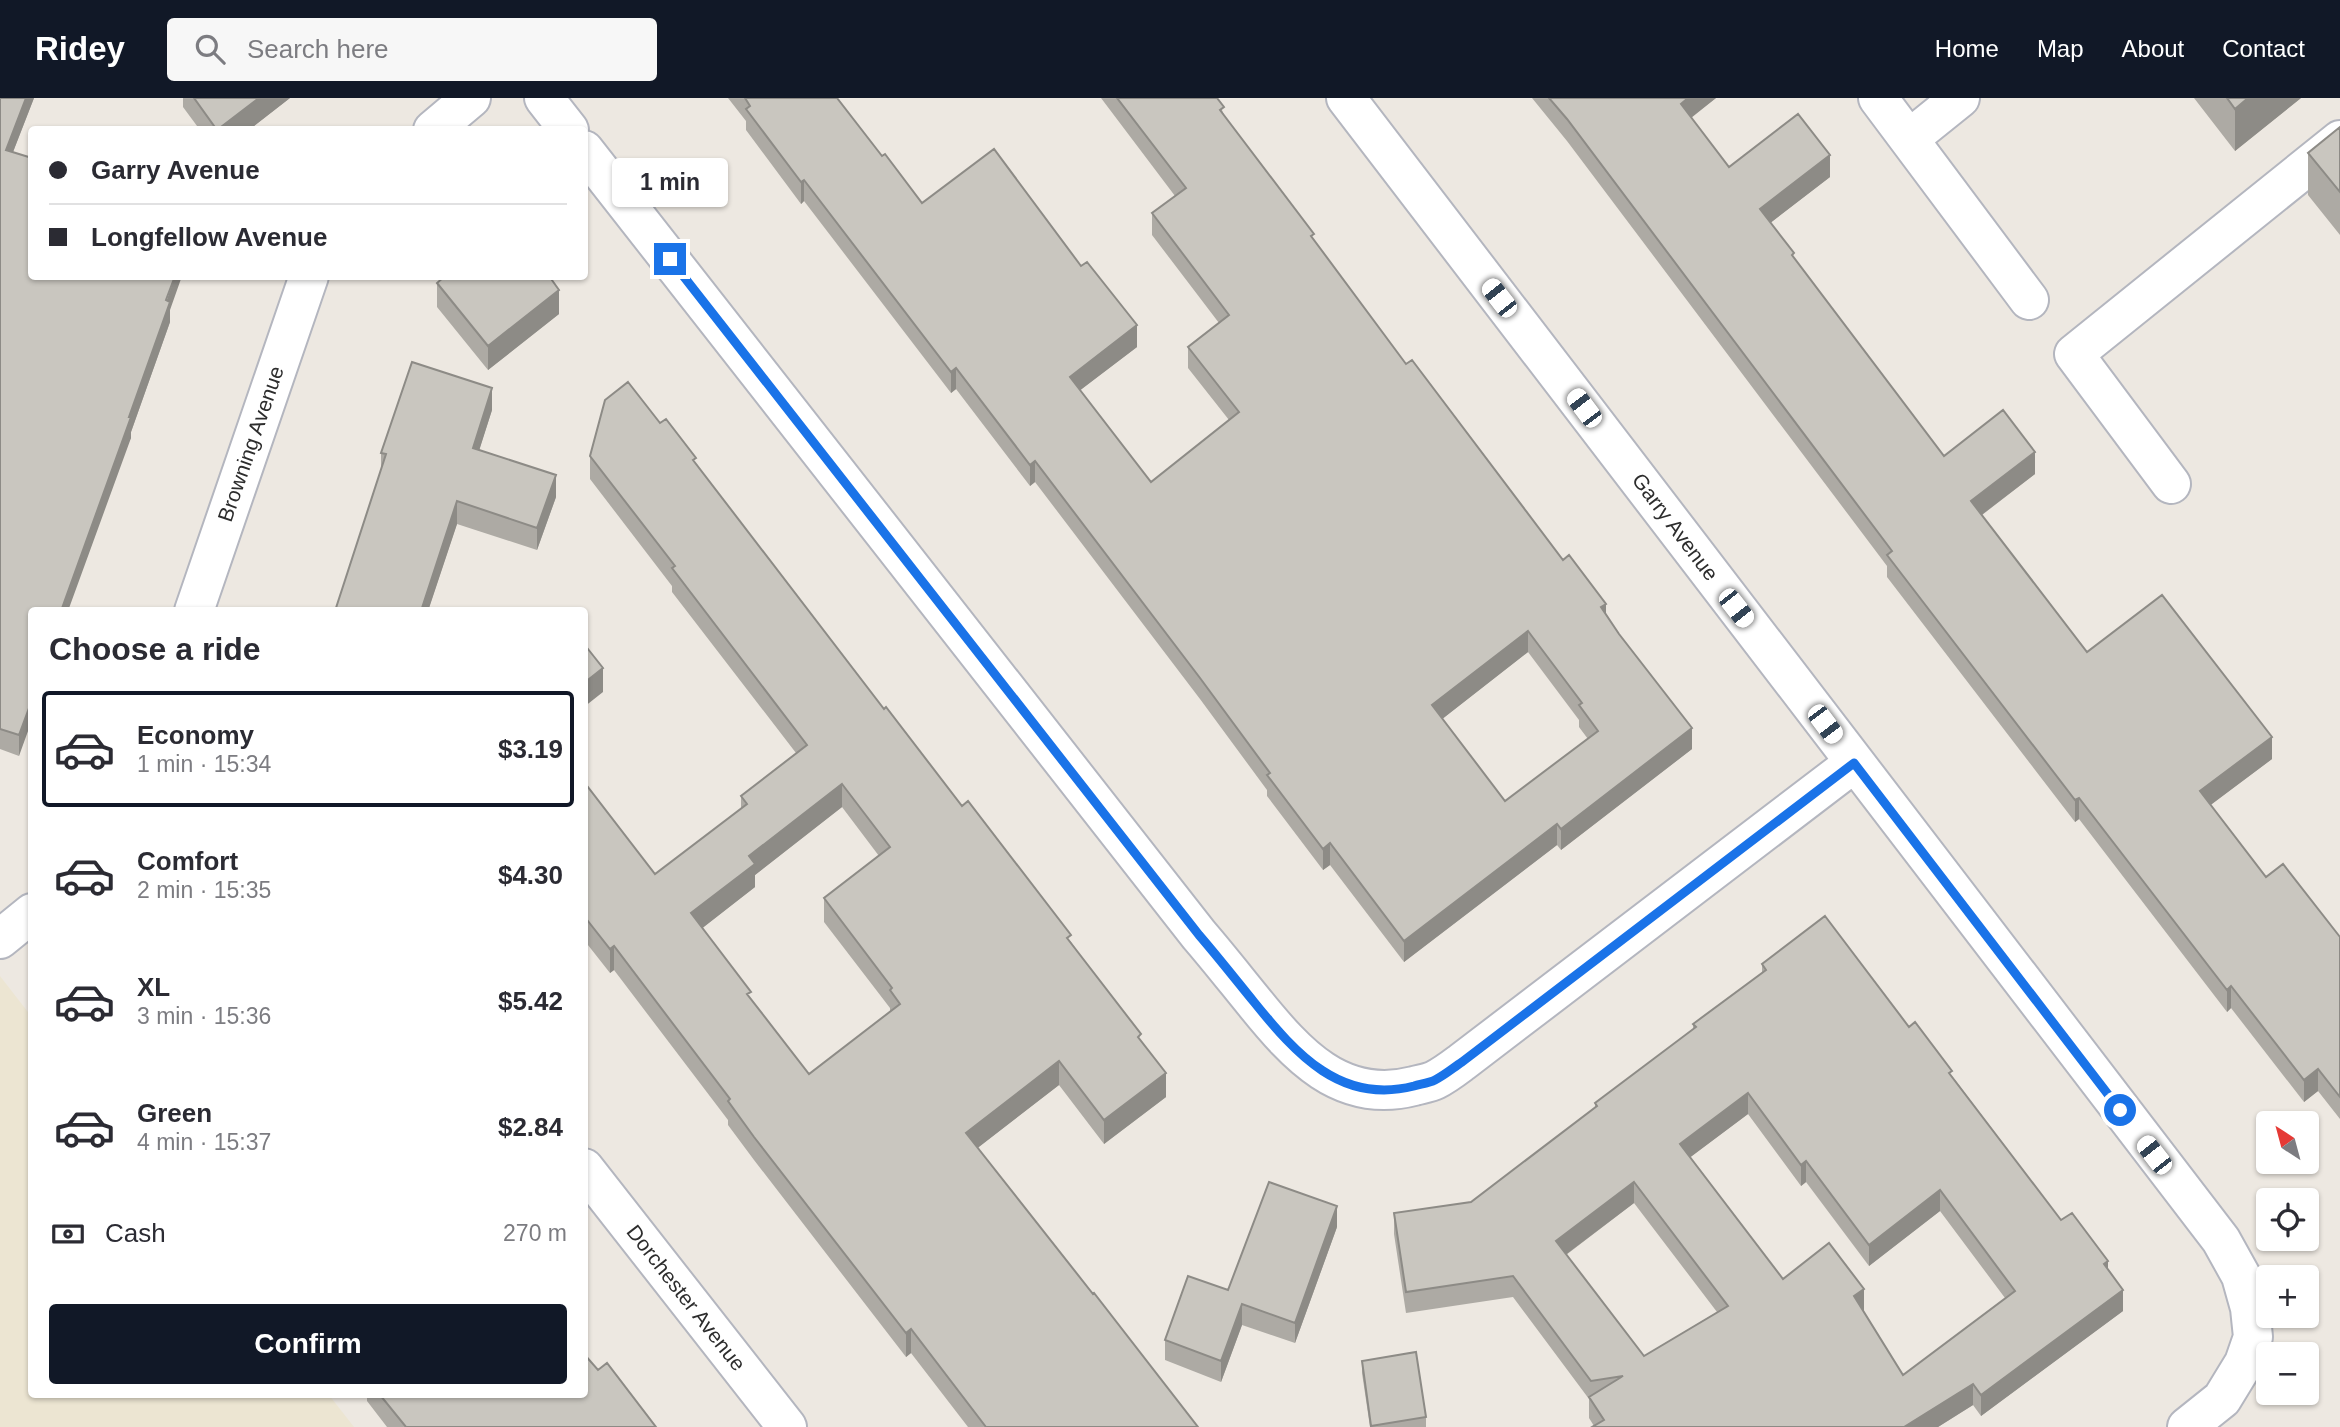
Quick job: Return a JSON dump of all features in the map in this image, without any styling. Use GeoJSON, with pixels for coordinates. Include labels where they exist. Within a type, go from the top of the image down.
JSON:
{"type":"FeatureCollection","features":[{"type":"Feature","properties":{"kind":"street"},"geometry":{"type":"LineString","coordinates":[[438,126],[471,98]]}},
{"type":"Feature","properties":{"kind":"street"},"geometry":{"type":"LineString","coordinates":[[544,98],[566,126]]}},
{"type":"Feature","properties":{"kind":"street","name":"Garry Avenue"},"geometry":{"type":"LineString","coordinates":[[1346,98],[2221,1240],[2241,1276],[2250,1308],[2253,1337],[2244,1363],[2222,1399],[2187,1427]]}},
{"type":"Feature","properties":{"kind":"street"},"geometry":{"type":"LineString","coordinates":[[1878,98],[2029,300]]}},
{"type":"Feature","properties":{"kind":"street"},"geometry":{"type":"LineString","coordinates":[[1909,139],[1960,98]]}},
{"type":"Feature","properties":{"kind":"street"},"geometry":{"type":"LineString","coordinates":[[2171,484],[2074,354],[2340,140]]}},
{"type":"Feature","properties":{"kind":"street"},"geometry":{"type":"LineString","coordinates":[[588,155],[1277,1031],[1302,1056],[1328,1074],[1354,1087],[1380,1091],[1402,1089],[1434,1080],[1462,1062],[1854,763]]}},
{"type":"Feature","properties":{"kind":"street","name":"Browning Avenue"},"geometry":{"type":"LineString","coordinates":[[195,607],[308,280]]}},
{"type":"Feature","properties":{"kind":"street"},"geometry":{"type":"LineString","coordinates":[[0,939],[28,916]]}},
{"type":"Feature","properties":{"kind":"street","name":"Dorchester Avenue"},"geometry":{"type":"LineString","coordinates":[[588,1173],[787,1427]]}},
{"type":"Feature","properties":{"kind":"shaded area"},"geometry":{"type":"Polygon","coordinates":[[[0,976],[28,1012],[28,1398],[331,1398],[354,1427],[0,1427],[0,976]]]}},
{"type":"Feature","properties":{"kind":"building"},"geometry":{"type":"Polygon","coordinates":[[[0,98],[26,98],[6,150],[28,157],[28,280],[174,280],[166,300],[170,302],[131,417],[62,607],[28,607],[28,711],[19,735],[0,729],[0,98]]]}},
{"type":"Feature","properties":{"kind":"building"},"geometry":{"type":"Polygon","coordinates":[[[194,98],[259,98],[222,126],[214,126],[194,98]]]}},
{"type":"Feature","properties":{"kind":"building"},"geometry":{"type":"Polygon","coordinates":[[[745,98],[837,98],[922,203],[994,149],[1081,266],[1087,262],[1137,325],[1070,377],[1151,482],[1239,412],[1188,347],[1229,315],[1152,213],[1186,188],[1117,98],[1217,98],[1224,107],[1220,110],[1314,234],[1311,236],[1406,364],[1412,360],[1563,560],[1569,555],[1606,604],[1601,607],[1619,634],[1692,728],[1561,829],[1557,824],[1404,941],[1330,843],[1323,849],[1267,775],[1270,773],[1200,678],[1035,461],[1030,465],[956,368],[951,372],[804,180],[801,182],[746,109],[750,106],[745,98]],[[1528,631],[1432,705],[1505,801],[1598,731],[1579,705],[1582,703],[1528,631]]]}},
{"type":"Feature","properties":{"kind":"building"},"geometry":{"type":"Polygon","coordinates":[[[1549,98],[1688,98],[1681,104],[1729,167],[1798,114],[1830,155],[1760,209],[1794,253],[1792,255],[1944,456],[2003,410],[2035,452],[1971,501],[2087,652],[2162,595],[2272,737],[2200,791],[2266,877],[2283,864],[2340,937],[2340,1097],[2318,1069],[2304,1080],[2231,986],[2227,990],[2079,798],[2075,800],[1887,555],[1892,551],[1549,98]]]}},
{"type":"Feature","properties":{"kind":"building"},"geometry":{"type":"Polygon","coordinates":[[[2227,98],[2248,98],[2235,109],[2227,98]]]}},
{"type":"Feature","properties":{"kind":"building"},"geometry":{"type":"Polygon","coordinates":[[[2340,127],[2340,192],[2308,153],[2340,127]]]}},
{"type":"Feature","properties":{"kind":"building"},"geometry":{"type":"Polygon","coordinates":[[[440,280],[552,280],[559,290],[488,346],[437,283],[440,280]]]}},
{"type":"Feature","properties":{"kind":"building"},"geometry":{"type":"Polygon","coordinates":[[[412,362],[492,388],[473,448],[556,475],[537,528],[457,501],[422,607],[336,607],[386,454],[381,453],[412,362]]]}},
{"type":"Feature","properties":{"kind":"building"},"geometry":{"type":"Polygon","coordinates":[[[628,382],[660,423],[666,419],[696,458],[693,460],[962,806],[968,801],[1071,935],[1067,938],[1141,1034],[1138,1037],[1166,1073],[1104,1120],[1059,1061],[966,1133],[1198,1427],[986,1427],[911,1329],[906,1333],[754,1137],[728,1101],[730,1099],[614,946],[610,949],[588,921],[588,787],[655,874],[747,804],[741,796],[807,745],[590,456],[605,400],[628,382]],[[842,784],[749,856],[755,864],[691,913],[751,992],[747,994],[809,1074],[900,1004],[890,990],[892,988],[824,898],[890,847],[842,784]]]}},
{"type":"Feature","properties":{"kind":"building"},"geometry":{"type":"Polygon","coordinates":[[[588,649],[603,668],[588,680],[588,649]]]}},
{"type":"Feature","properties":{"kind":"building"},"geometry":{"type":"Polygon","coordinates":[[[1825,916],[1909,1027],[1915,1022],[1952,1071],[1949,1073],[2061,1220],[2072,1213],[2108,1261],[2104,1264],[2123,1290],[1981,1395],[1973,1384],[1904,1427],[1592,1427],[1604,1420],[1589,1397],[1623,1376],[1591,1381],[1513,1276],[1406,1292],[1394,1213],[1471,1202],[1696,1027],[1693,1024],[1766,970],[1762,964],[1825,916]],[[1748,1093],[1680,1144],[1783,1279],[1829,1243],[1864,1289],[1854,1296],[1903,1375],[2015,1291],[1940,1190],[1869,1245],[1806,1161],[1801,1165],[1748,1093]],[[1634,1182],[1556,1241],[1644,1356],[1728,1306],[1634,1182]]]}},
{"type":"Feature","properties":{"kind":"building"},"geometry":{"type":"Polygon","coordinates":[[[1269,1182],[1337,1206],[1295,1323],[1242,1304],[1221,1361],[1165,1340],[1188,1276],[1228,1290],[1269,1182]]]}},
{"type":"Feature","properties":{"kind":"building"},"geometry":{"type":"Polygon","coordinates":[[[1416,1352],[1426,1417],[1371,1426],[1362,1361],[1416,1352]]]}},
{"type":"Feature","properties":{"kind":"building"},"geometry":{"type":"Polygon","coordinates":[[[588,1359],[598,1370],[607,1363],[656,1427],[406,1427],[382,1398],[588,1398],[588,1359]]]}},
{"type":"Feature","properties":{"kind":"route"},"geometry":{"type":"LineString","coordinates":[[670,259],[1199,935],[1277,1031],[1302,1056],[1328,1074],[1354,1087],[1380,1091],[1402,1089],[1434,1080],[1462,1062],[1854,763],[2120,1110]]}}]}
